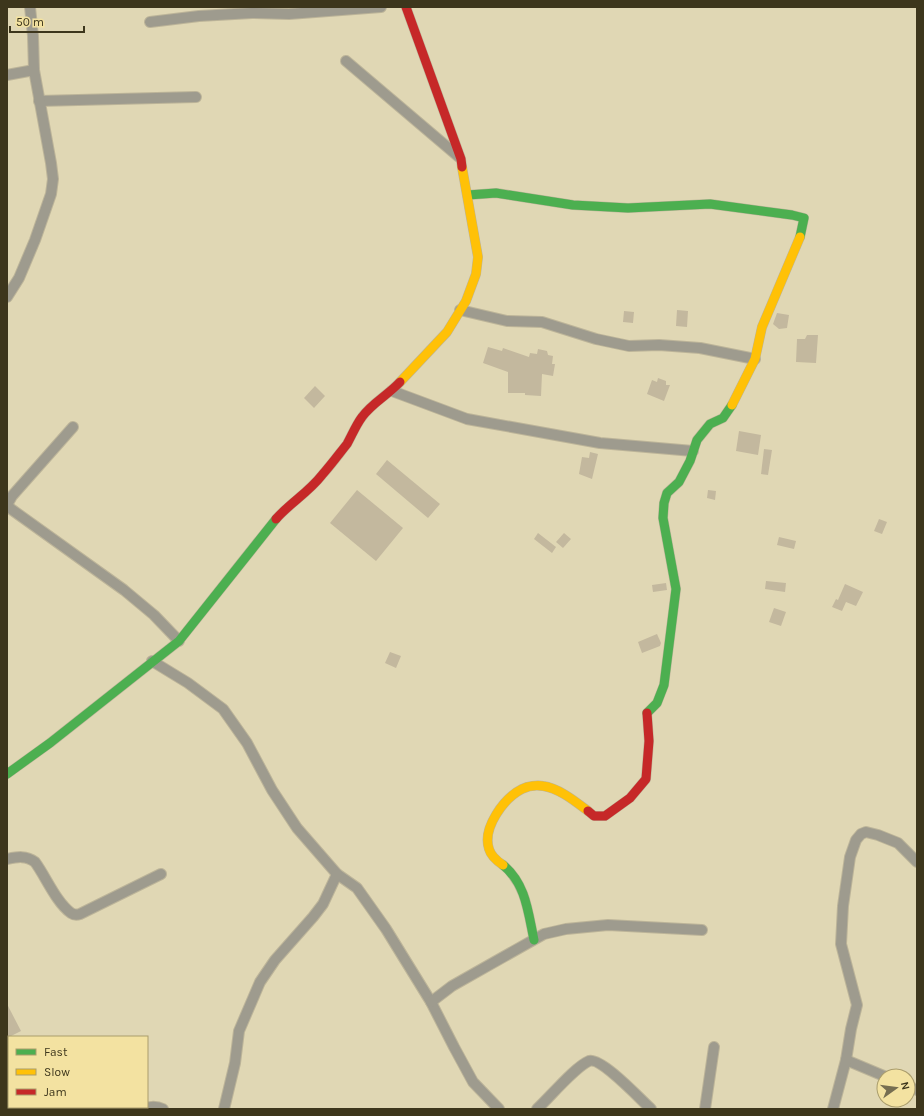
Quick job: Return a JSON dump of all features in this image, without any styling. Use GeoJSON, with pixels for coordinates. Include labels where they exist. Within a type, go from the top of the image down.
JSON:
{"type":"FeatureCollection","features":[{"type":"Feature","properties":{"kind":"street"},"geometry":{"type":"LineString","coordinates":[[7,297],[19,278],[52,194],[53,179],[34,70],[30,7]]}},
{"type":"Feature","properties":{"kind":"street"},"geometry":{"type":"LineString","coordinates":[[150,22],[199,16],[252,13],[289,14],[381,7]]}},
{"type":"Feature","properties":{"kind":"street"},"geometry":{"type":"LineString","coordinates":[[7,774],[50,743],[178,641],[281,513],[305,493],[322,476],[347,443],[362,417],[376,402],[392,391],[447,332],[466,301],[476,274],[478,257],[461,158],[406,7]]}},
{"type":"Feature","properties":{"kind":"street"},"geometry":{"type":"LineString","coordinates":[[346,61],[461,158]]}},
{"type":"Feature","properties":{"kind":"street"},"geometry":{"type":"LineString","coordinates":[[7,75],[34,70]]}},
{"type":"Feature","properties":{"kind":"street"},"geometry":{"type":"LineString","coordinates":[[40,101],[196,97]]}},
{"type":"Feature","properties":{"kind":"street"},"geometry":{"type":"LineString","coordinates":[[468,195],[496,193],[573,205],[628,208],[710,204],[804,218],[800,237],[762,327],[755,359],[736,400],[726,415],[706,428],[697,440],[690,462],[679,482],[667,493],[664,503],[663,518],[676,589],[668,642],[664,685],[657,703],[646,714],[649,741],[646,779],[630,798],[605,816],[598,817],[594,816],[573,800],[548,786],[535,785],[524,788],[514,793],[502,807],[490,826],[488,840],[489,850],[495,858],[514,876],[521,889],[534,940]]}},
{"type":"Feature","properties":{"kind":"street"},"geometry":{"type":"LineString","coordinates":[[460,310],[507,321],[542,322],[602,340],[629,346],[659,345],[700,348],[755,359]]}},
{"type":"Feature","properties":{"kind":"street"},"geometry":{"type":"LineString","coordinates":[[392,391],[467,419],[600,443],[693,451]]}},
{"type":"Feature","properties":{"kind":"street"},"geometry":{"type":"LineString","coordinates":[[73,427],[12,496],[8,506],[10,509],[124,590],[154,615],[178,641]]}},
{"type":"Feature","properties":{"kind":"street"},"geometry":{"type":"LineString","coordinates":[[152,661],[188,683],[223,709],[247,743],[272,790],[297,828],[337,874],[357,888],[386,929],[430,1002],[473,1082],[499,1109]]}},
{"type":"Feature","properties":{"kind":"street"},"geometry":{"type":"LineString","coordinates":[[833,1109],[846,1060],[856,1005],[841,944],[845,892],[850,857],[856,840],[861,834],[866,832],[898,843],[917,862]]}},
{"type":"Feature","properties":{"kind":"street"},"geometry":{"type":"LineString","coordinates":[[7,859],[22,857],[30,858],[35,862],[57,898],[71,914],[75,915],[80,914],[161,874]]}},
{"type":"Feature","properties":{"kind":"street"},"geometry":{"type":"LineString","coordinates":[[224,1109],[235,1063],[239,1031],[255,993],[275,960],[323,904],[337,874]]}},
{"type":"Feature","properties":{"kind":"street"},"geometry":{"type":"LineString","coordinates":[[430,1002],[452,986],[544,934],[584,926],[608,925],[702,930]]}},
{"type":"Feature","properties":{"kind":"street"},"geometry":{"type":"LineString","coordinates":[[705,1109],[714,1047]]}},
{"type":"Feature","properties":{"kind":"street"},"geometry":{"type":"LineString","coordinates":[[846,1060],[876,1073]]}},
{"type":"Feature","properties":{"kind":"street"},"geometry":{"type":"LineString","coordinates":[[537,1109],[575,1072],[589,1061],[594,1061],[607,1068],[651,1109]]}},
{"type":"Feature","properties":{"kind":"street"},"geometry":{"type":"LineString","coordinates":[[148,1107],[159,1107],[163,1109]]}},
{"type":"Feature","properties":{"kind":"building"},"geometry":{"type":"Polygon","coordinates":[[[677,310],[688,311],[687,327],[676,326],[677,310]]]}},
{"type":"Feature","properties":{"kind":"building"},"geometry":{"type":"Polygon","coordinates":[[[624,311],[634,312],[633,323],[623,322],[624,311]]]}},
{"type":"Feature","properties":{"kind":"building"},"geometry":{"type":"Polygon","coordinates":[[[777,313],[789,315],[787,328],[779,329],[773,324],[777,313]]]}},
{"type":"Feature","properties":{"kind":"building"},"geometry":{"type":"Polygon","coordinates":[[[807,335],[818,335],[816,363],[796,362],[797,339],[805,339],[807,335]]]}},
{"type":"Feature","properties":{"kind":"building"},"geometry":{"type":"Polygon","coordinates":[[[488,347],[502,351],[503,348],[529,357],[530,353],[537,354],[538,349],[547,351],[548,355],[553,356],[552,364],[555,364],[553,376],[542,374],[541,396],[525,395],[525,393],[508,393],[508,372],[483,363],[488,347]]]}},
{"type":"Feature","properties":{"kind":"building"},"geometry":{"type":"Polygon","coordinates":[[[658,378],[666,381],[666,385],[670,385],[664,401],[647,394],[652,380],[657,382],[658,378]]]}},
{"type":"Feature","properties":{"kind":"building"},"geometry":{"type":"Polygon","coordinates":[[[315,386],[325,396],[314,408],[304,398],[315,386]]]}},
{"type":"Feature","properties":{"kind":"building"},"geometry":{"type":"Polygon","coordinates":[[[739,431],[761,435],[758,455],[736,451],[739,431]]]}},
{"type":"Feature","properties":{"kind":"building"},"geometry":{"type":"Polygon","coordinates":[[[764,449],[772,450],[768,475],[761,474],[764,449]]]}},
{"type":"Feature","properties":{"kind":"building"},"geometry":{"type":"Polygon","coordinates":[[[590,452],[598,454],[592,479],[579,474],[582,457],[589,458],[590,452]]]}},
{"type":"Feature","properties":{"kind":"building"},"geometry":{"type":"Polygon","coordinates":[[[387,460],[440,504],[428,518],[376,474],[387,460]]]}},
{"type":"Feature","properties":{"kind":"building"},"geometry":{"type":"Polygon","coordinates":[[[357,490],[403,528],[376,561],[330,523],[357,490]]]}},
{"type":"Feature","properties":{"kind":"building"},"geometry":{"type":"Polygon","coordinates":[[[708,490],[716,491],[715,500],[707,498],[708,490]]]}},
{"type":"Feature","properties":{"kind":"building"},"geometry":{"type":"Polygon","coordinates":[[[879,519],[887,522],[882,534],[874,531],[879,519]]]}},
{"type":"Feature","properties":{"kind":"building"},"geometry":{"type":"Polygon","coordinates":[[[538,533],[556,547],[552,553],[534,539],[538,533]]]}},
{"type":"Feature","properties":{"kind":"building"},"geometry":{"type":"Polygon","coordinates":[[[564,533],[571,539],[563,548],[556,542],[564,533]]]}},
{"type":"Feature","properties":{"kind":"building"},"geometry":{"type":"Polygon","coordinates":[[[779,537],[796,541],[794,549],[777,545],[779,537]]]}},
{"type":"Feature","properties":{"kind":"building"},"geometry":{"type":"Polygon","coordinates":[[[766,581],[786,583],[785,592],[765,589],[766,581]]]}},
{"type":"Feature","properties":{"kind":"building"},"geometry":{"type":"Polygon","coordinates":[[[666,583],[667,590],[653,592],[652,585],[666,583]]]}},
{"type":"Feature","properties":{"kind":"building"},"geometry":{"type":"Polygon","coordinates":[[[845,584],[863,592],[856,606],[846,602],[842,611],[832,607],[836,599],[838,600],[845,584]]]}},
{"type":"Feature","properties":{"kind":"building"},"geometry":{"type":"Polygon","coordinates":[[[774,608],[786,612],[781,626],[769,622],[774,608]]]}},
{"type":"Feature","properties":{"kind":"building"},"geometry":{"type":"Polygon","coordinates":[[[657,634],[661,643],[660,646],[642,653],[638,642],[657,634]]]}},
{"type":"Feature","properties":{"kind":"building"},"geometry":{"type":"Polygon","coordinates":[[[390,652],[401,656],[396,668],[385,663],[390,652]]]}},
{"type":"Feature","properties":{"kind":"building"},"geometry":{"type":"Polygon","coordinates":[[[7,1004],[21,1031],[8,1036],[7,1038],[7,1004]]]}},
{"type":"Feature","properties":{"kind":"traffic: fast"},"geometry":{"type":"LineString","coordinates":[[468,195],[496,193],[573,205],[628,208],[710,204],[804,218],[800,237]]}},
{"type":"Feature","properties":{"kind":"traffic: fast"},"geometry":{"type":"LineString","coordinates":[[647,713],[657,703],[664,685],[676,589],[663,518],[664,503],[667,493],[679,482],[690,461],[697,440],[710,424],[723,418],[732,405]]}},
{"type":"Feature","properties":{"kind":"traffic: fast"},"geometry":{"type":"LineString","coordinates":[[7,774],[50,743],[179,641],[276,519]]}},
{"type":"Feature","properties":{"kind":"traffic: fast"},"geometry":{"type":"LineString","coordinates":[[503,865],[517,881],[525,899],[534,940]]}},
{"type":"Feature","properties":{"kind":"traffic: slow"},"geometry":{"type":"LineString","coordinates":[[400,382],[447,332],[466,301],[476,274],[478,257],[462,167]]}},
{"type":"Feature","properties":{"kind":"traffic: slow"},"geometry":{"type":"LineString","coordinates":[[732,405],[755,359],[762,327],[800,237]]}},
{"type":"Feature","properties":{"kind":"traffic: slow"},"geometry":{"type":"LineString","coordinates":[[503,865],[494,858],[490,852],[488,841],[489,832],[496,814],[515,793],[530,786],[549,787],[567,796],[588,811]]}},
{"type":"Feature","properties":{"kind":"traffic: jam"},"geometry":{"type":"LineString","coordinates":[[406,7],[461,159],[462,167]]}},
{"type":"Feature","properties":{"kind":"traffic: jam"},"geometry":{"type":"LineString","coordinates":[[276,519],[317,481],[347,444],[358,423],[366,412],[400,382]]}},
{"type":"Feature","properties":{"kind":"traffic: jam"},"geometry":{"type":"LineString","coordinates":[[588,811],[594,816],[605,816],[630,798],[646,779],[649,741],[647,713]]}}]}
